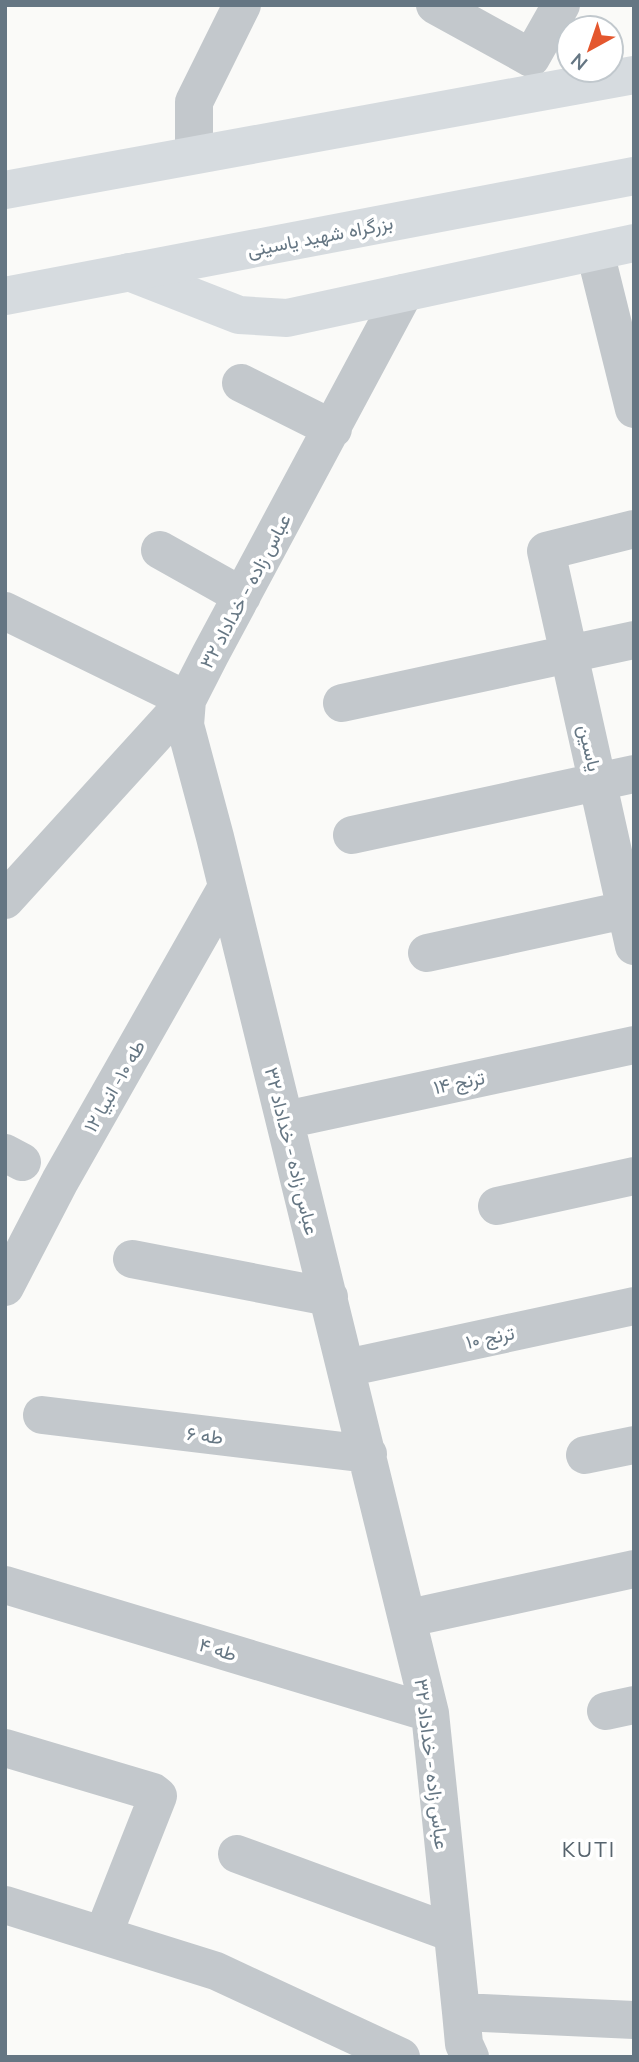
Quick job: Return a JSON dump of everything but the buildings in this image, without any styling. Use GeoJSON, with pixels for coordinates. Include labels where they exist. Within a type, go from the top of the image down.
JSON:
{"type":"FeatureCollection","features":[{"type":"Feature","properties":{"kind":"main road"},"geometry":{"type":"LineString","coordinates":[[5,190],[634,75]]}},
{"type":"Feature","properties":{"kind":"main road","name":"بزرگراه شهید یاسینی"},"geometry":{"type":"LineString","coordinates":[[5,296],[634,176]]}},
{"type":"Feature","properties":{"kind":"main road"},"geometry":{"type":"LineString","coordinates":[[129,272],[239,315],[265,319],[287,318],[634,243]]}},
{"type":"Feature","properties":{"kind":"street"},"geometry":{"type":"LineString","coordinates":[[194,156],[194,103],[242,5]]}},
{"type":"Feature","properties":{"kind":"street"},"geometry":{"type":"LineString","coordinates":[[444,7],[531,58],[561,5]]}},
{"type":"Feature","properties":{"kind":"street"},"geometry":{"type":"LineString","coordinates":[[595,252],[634,409]]}},
{"type":"Feature","properties":{"kind":"street","name":"عباس زاده - خداداد ۳۲"},"geometry":{"type":"LineString","coordinates":[[404,293],[187,701],[185,725],[409,1618],[430,1713],[464,2044],[470,2057]]}},
{"type":"Feature","properties":{"kind":"street"},"geometry":{"type":"LineString","coordinates":[[241,383],[333,429]]}},
{"type":"Feature","properties":{"kind":"street","name":"یاسین"},"geometry":{"type":"LineString","coordinates":[[631,921],[616,778],[569,654],[547,551],[634,529]]}},
{"type":"Feature","properties":{"kind":"street"},"geometry":{"type":"LineString","coordinates":[[160,550],[242,596]]}},
{"type":"Feature","properties":{"kind":"street"},"geometry":{"type":"LineString","coordinates":[[5,611],[187,701],[5,900]]}},
{"type":"Feature","properties":{"kind":"street"},"geometry":{"type":"LineString","coordinates":[[342,703],[634,640]]}},
{"type":"Feature","properties":{"kind":"street"},"geometry":{"type":"LineString","coordinates":[[352,835],[616,778]]}},
{"type":"Feature","properties":{"kind":"street","name":"طه ۱۰- انبیا ۱۲"},"geometry":{"type":"LineString","coordinates":[[5,1287],[60,1181],[227,887]]}},
{"type":"Feature","properties":{"kind":"street"},"geometry":{"type":"LineString","coordinates":[[427,953],[631,921]]}},
{"type":"Feature","properties":{"kind":"street","name":"ترنج ۱۴"},"geometry":{"type":"LineString","coordinates":[[285,1120],[634,1045]]}},
{"type":"Feature","properties":{"kind":"street"},"geometry":{"type":"LineString","coordinates":[[497,1206],[634,1176]]}},
{"type":"Feature","properties":{"kind":"street"},"geometry":{"type":"LineString","coordinates":[[132,1259],[329,1297]]}},
{"type":"Feature","properties":{"kind":"street","name":"ترنج ۱۰"},"geometry":{"type":"LineString","coordinates":[[346,1368],[634,1306]]}},
{"type":"Feature","properties":{"kind":"street","name":"طه ۶"},"geometry":{"type":"LineString","coordinates":[[42,1415],[368,1454]]}},
{"type":"Feature","properties":{"kind":"street"},"geometry":{"type":"LineString","coordinates":[[585,1455],[634,1445]]}},
{"type":"Feature","properties":{"kind":"street"},"geometry":{"type":"LineString","coordinates":[[409,1618],[634,1569]]}},
{"type":"Feature","properties":{"kind":"street","name":"طه ۴"},"geometry":{"type":"LineString","coordinates":[[5,1585],[430,1713]]}},
{"type":"Feature","properties":{"kind":"street"},"geometry":{"type":"LineString","coordinates":[[5,1748],[153,1792],[158,1796],[103,1935]]}},
{"type":"Feature","properties":{"kind":"street"},"geometry":{"type":"LineString","coordinates":[[237,1854],[452,1933]]}},
{"type":"Feature","properties":{"kind":"street"},"geometry":{"type":"LineString","coordinates":[[5,1905],[216,1971],[400,2057]]}},
{"type":"Feature","properties":{"kind":"street"},"geometry":{"type":"LineString","coordinates":[[461,2012],[634,2020]]}},
{"type":"Feature","properties":{"kind":"district","name":"KUTI"},"geometry":{"type":"Point","coordinates":[589,1850]}}]}
